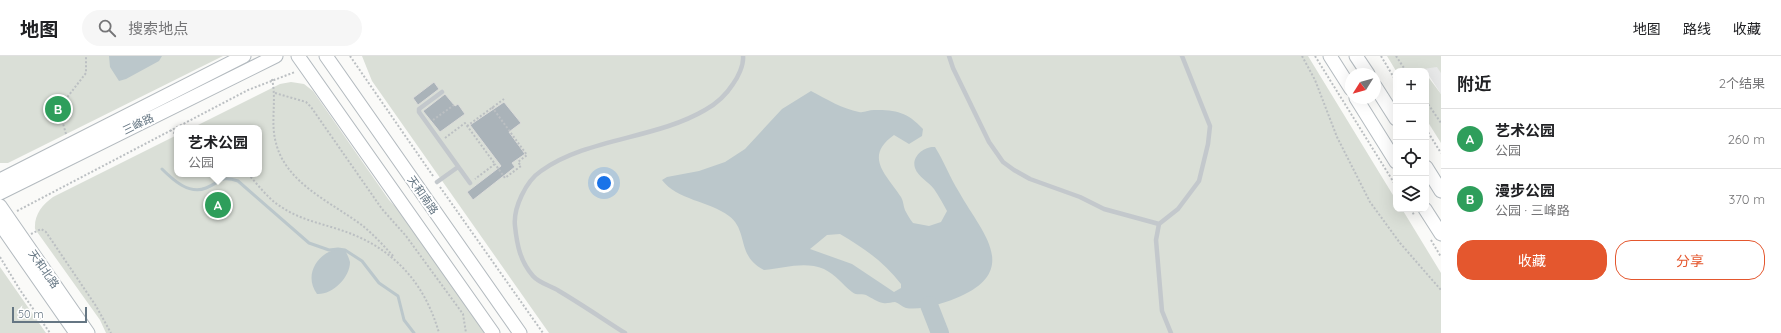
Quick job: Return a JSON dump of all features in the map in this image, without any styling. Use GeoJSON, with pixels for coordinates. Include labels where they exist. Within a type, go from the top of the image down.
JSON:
{"type":"FeatureCollection","features":[{"type":"Feature","properties":{"kind":"street","name":"三峰路"},"geometry":{"type":"LineString","coordinates":[[0,180],[244,56]]}},
{"type":"Feature","properties":{"kind":"street","name":"三峰路"},"geometry":{"type":"LineString","coordinates":[[0,193],[276,56]]}},
{"type":"Feature","properties":{"kind":"street","name":"天和南路"},"geometry":{"type":"LineString","coordinates":[[298,56],[493,333]]}},
{"type":"Feature","properties":{"kind":"street","name":"天和南路"},"geometry":{"type":"LineString","coordinates":[[326,56],[520,333]]}},
{"type":"Feature","properties":{"kind":"street"},"geometry":{"type":"LineString","coordinates":[[1330,56],[1345,80]]}},
{"type":"Feature","properties":{"kind":"street"},"geometry":{"type":"LineString","coordinates":[[1356,56],[1364,68]]}},
{"type":"Feature","properties":{"kind":"street"},"geometry":{"type":"LineString","coordinates":[[1381,95],[1393,114]]}},
{"type":"Feature","properties":{"kind":"street"},"geometry":{"type":"LineString","coordinates":[[1360,104],[1393,157]]}},
{"type":"Feature","properties":{"kind":"street"},"geometry":{"type":"LineString","coordinates":[[1429,172],[1441,191]]}},
{"type":"Feature","properties":{"kind":"street"},"geometry":{"type":"LineString","coordinates":[[1427,212],[1441,234]]}},
{"type":"Feature","properties":{"kind":"street","name":"天和北路"},"geometry":{"type":"LineString","coordinates":[[2,215],[22,238],[88,333]]}},
{"type":"Feature","properties":{"kind":"street","name":"天和北路"},"geometry":{"type":"LineString","coordinates":[[2,215],[76,333]]}},
{"type":"Feature","properties":{"kind":"lane"},"geometry":{"type":"LineString","coordinates":[[625,333],[558,290],[534,278],[524,265],[517,247],[514,218],[522,193],[540,171],[575,153],[676,124],[705,110],[726,95],[737,79],[744,61],[743,56]]}},
{"type":"Feature","properties":{"kind":"lane"},"geometry":{"type":"LineString","coordinates":[[949,56],[953,68],[989,142],[1003,162],[1030,179],[1080,196],[1104,209],[1159,224]]}},
{"type":"Feature","properties":{"kind":"lane"},"geometry":{"type":"LineString","coordinates":[[1171,333],[1162,312],[1161,304],[1156,240],[1159,224],[1178,208],[1199,181],[1208,144],[1210,126],[1182,56]]}},
{"type":"Feature","properties":{"kind":"lane"},"geometry":{"type":"LineString","coordinates":[[442,92],[418,112],[470,183]]}},
{"type":"Feature","properties":{"kind":"lane"},"geometry":{"type":"LineString","coordinates":[[437,182],[458,167]]}},
{"type":"Feature","properties":{"kind":"path"},"geometry":{"type":"LineString","coordinates":[[70,145],[60,113],[66,97],[86,73],[86,56]]}},
{"type":"Feature","properties":{"kind":"path"},"geometry":{"type":"LineString","coordinates":[[350,56],[543,333]]}},
{"type":"Feature","properties":{"kind":"path"},"geometry":{"type":"LineString","coordinates":[[1302,56],[1315,80],[1337,138],[1370,202],[1400,243],[1441,290]]}},
{"type":"Feature","properties":{"kind":"path"},"geometry":{"type":"LineString","coordinates":[[1315,56],[1393,181]]}},
{"type":"Feature","properties":{"kind":"path"},"geometry":{"type":"LineString","coordinates":[[1381,56],[1393,76]]}},
{"type":"Feature","properties":{"kind":"path"},"geometry":{"type":"LineString","coordinates":[[1396,56],[1404,68]]}},
{"type":"Feature","properties":{"kind":"path"},"geometry":{"type":"LineString","coordinates":[[180,125],[272,79],[307,68]]}},
{"type":"Feature","properties":{"kind":"path"},"geometry":{"type":"LineString","coordinates":[[272,79],[275,93],[273,126],[276,145],[284,161],[293,174],[314,194],[374,235],[397,260],[420,289],[429,306],[438,333]]}},
{"type":"Feature","properties":{"kind":"path"},"geometry":{"type":"LineString","coordinates":[[275,93],[306,102],[311,107],[382,209],[406,236],[463,314],[466,333]]}},
{"type":"Feature","properties":{"kind":"path"},"geometry":{"type":"LineString","coordinates":[[467,126],[504,99]]}},
{"type":"Feature","properties":{"kind":"path"},"geometry":{"type":"LineString","coordinates":[[1427,104],[1441,123]]}},
{"type":"Feature","properties":{"kind":"path"},"geometry":{"type":"LineString","coordinates":[[427,124],[454,105]]}},
{"type":"Feature","properties":{"kind":"path"},"geometry":{"type":"LineString","coordinates":[[440,142],[465,123],[506,178],[521,166],[518,162],[527,155],[492,108]]}},
{"type":"Feature","properties":{"kind":"path"},"geometry":{"type":"LineString","coordinates":[[2,215],[174,128]]}},
{"type":"Feature","properties":{"kind":"path"},"geometry":{"type":"LineString","coordinates":[[170,130],[174,133]]}},
{"type":"Feature","properties":{"kind":"path"},"geometry":{"type":"LineString","coordinates":[[1429,134],[1441,153]]}},
{"type":"Feature","properties":{"kind":"path"},"geometry":{"type":"LineString","coordinates":[[470,183],[495,164]]}},
{"type":"Feature","properties":{"kind":"path"},"geometry":{"type":"LineString","coordinates":[[251,177],[274,202],[283,209],[305,219],[354,235],[377,246],[397,260]]}},
{"type":"Feature","properties":{"kind":"path"},"geometry":{"type":"LineString","coordinates":[[22,238],[41,229],[46,232],[96,306],[111,333]]}},
{"type":"Feature","properties":{"kind":"path"},"geometry":{"type":"LineString","coordinates":[[0,257],[20,290],[50,333]]}},
{"type":"Feature","properties":{"kind":"shaded area"},"geometry":{"type":"Polygon","coordinates":[[[0,56],[223,56],[8,163],[0,163],[0,56]]]}},
{"type":"Feature","properties":{"kind":"shaded area"},"geometry":{"type":"Polygon","coordinates":[[[109,56],[162,56],[159,61],[126,79],[119,81],[110,67],[109,56]]]}},
{"type":"Feature","properties":{"kind":"shaded area"},"geometry":{"type":"Polygon","coordinates":[[[362,56],[1308,56],[1393,195],[1393,212],[1404,212],[1441,273],[1441,333],[549,333],[372,81],[362,56]]]}},
{"type":"Feature","properties":{"kind":"shaded area"},"geometry":{"type":"Polygon","coordinates":[[[1387,56],[1441,56],[1441,73],[1437,67],[1394,68],[1387,56]]]}},
{"type":"Feature","properties":{"kind":"shaded area"},"geometry":{"type":"Polygon","coordinates":[[[1414,56],[1441,56],[1441,94],[1429,76],[1429,68],[1424,68],[1414,56]]]}},
{"type":"Feature","properties":{"kind":"shaded area"},"geometry":{"type":"Polygon","coordinates":[[[1429,78],[1441,94],[1441,143],[1429,124],[1429,78]]]}},
{"type":"Feature","properties":{"kind":"shaded area"},"geometry":{"type":"Polygon","coordinates":[[[291,82],[304,84],[313,91],[389,200],[414,226],[489,333],[106,333],[100,320],[35,229],[37,215],[42,207],[53,197],[174,136],[174,177],[262,177],[262,125],[198,125],[280,84],[291,82]]]}},
{"type":"Feature","properties":{"kind":"shaded area"},"geometry":{"type":"Polygon","coordinates":[[[811,91],[853,111],[889,111],[901,113],[912,119],[923,129],[922,136],[909,144],[894,135],[885,143],[880,151],[879,158],[884,174],[901,197],[905,210],[913,223],[929,226],[941,222],[947,211],[934,189],[916,171],[914,164],[917,156],[923,150],[935,147],[956,187],[985,234],[990,248],[992,261],[989,274],[979,285],[961,296],[934,305],[912,309],[895,302],[881,302],[864,294],[854,293],[832,274],[817,267],[802,265],[764,270],[755,264],[750,258],[746,251],[739,229],[729,216],[721,211],[676,192],[668,187],[662,180],[667,177],[699,171],[725,162],[745,149],[782,109],[811,91]],[[840,234],[827,235],[810,249],[852,264],[894,292],[901,288],[901,284],[881,262],[840,234]]]}},
{"type":"Feature","properties":{"kind":"shaded area"},"geometry":{"type":"Polygon","coordinates":[[[338,249],[345,250],[349,259],[350,262],[347,274],[334,289],[323,294],[317,294],[313,287],[312,272],[319,260],[324,255],[338,249]]]}},
{"type":"Feature","properties":{"kind":"shaded area"},"geometry":{"type":"Polygon","coordinates":[[[0,267],[46,333],[0,333],[0,267]]]}},
{"type":"Feature","properties":{"kind":"building"},"geometry":{"type":"Polygon","coordinates":[[[434,82],[439,89],[418,105],[413,98],[434,82]]]}},
{"type":"Feature","properties":{"kind":"building"},"geometry":{"type":"Polygon","coordinates":[[[445,94],[455,106],[458,104],[465,114],[440,132],[423,111],[445,94]]]}},
{"type":"Feature","properties":{"kind":"building"},"geometry":{"type":"Polygon","coordinates":[[[504,102],[521,123],[509,132],[525,154],[512,163],[515,167],[473,200],[467,192],[501,166],[470,125],[504,102]]]}},
{"type":"Feature","properties":{"kind":"waterway"},"geometry":{"type":"LineString","coordinates":[[162,169],[176,182],[194,190],[206,188],[224,179],[238,181],[309,243],[329,250],[345,250],[362,261],[379,283],[398,296],[404,320],[414,333]]}},
{"type":"Feature","properties":{"kind":"waterway"},"geometry":{"type":"LineString","coordinates":[[929,305],[940,333]]}},
{"type":"Feature","properties":{"kind":"place","name":"漫步公园"},"geometry":{"type":"Point","coordinates":[58,109]}},
{"type":"Feature","properties":{"kind":"place","name":"艺术公园"},"geometry":{"type":"Point","coordinates":[218,205]}}]}
